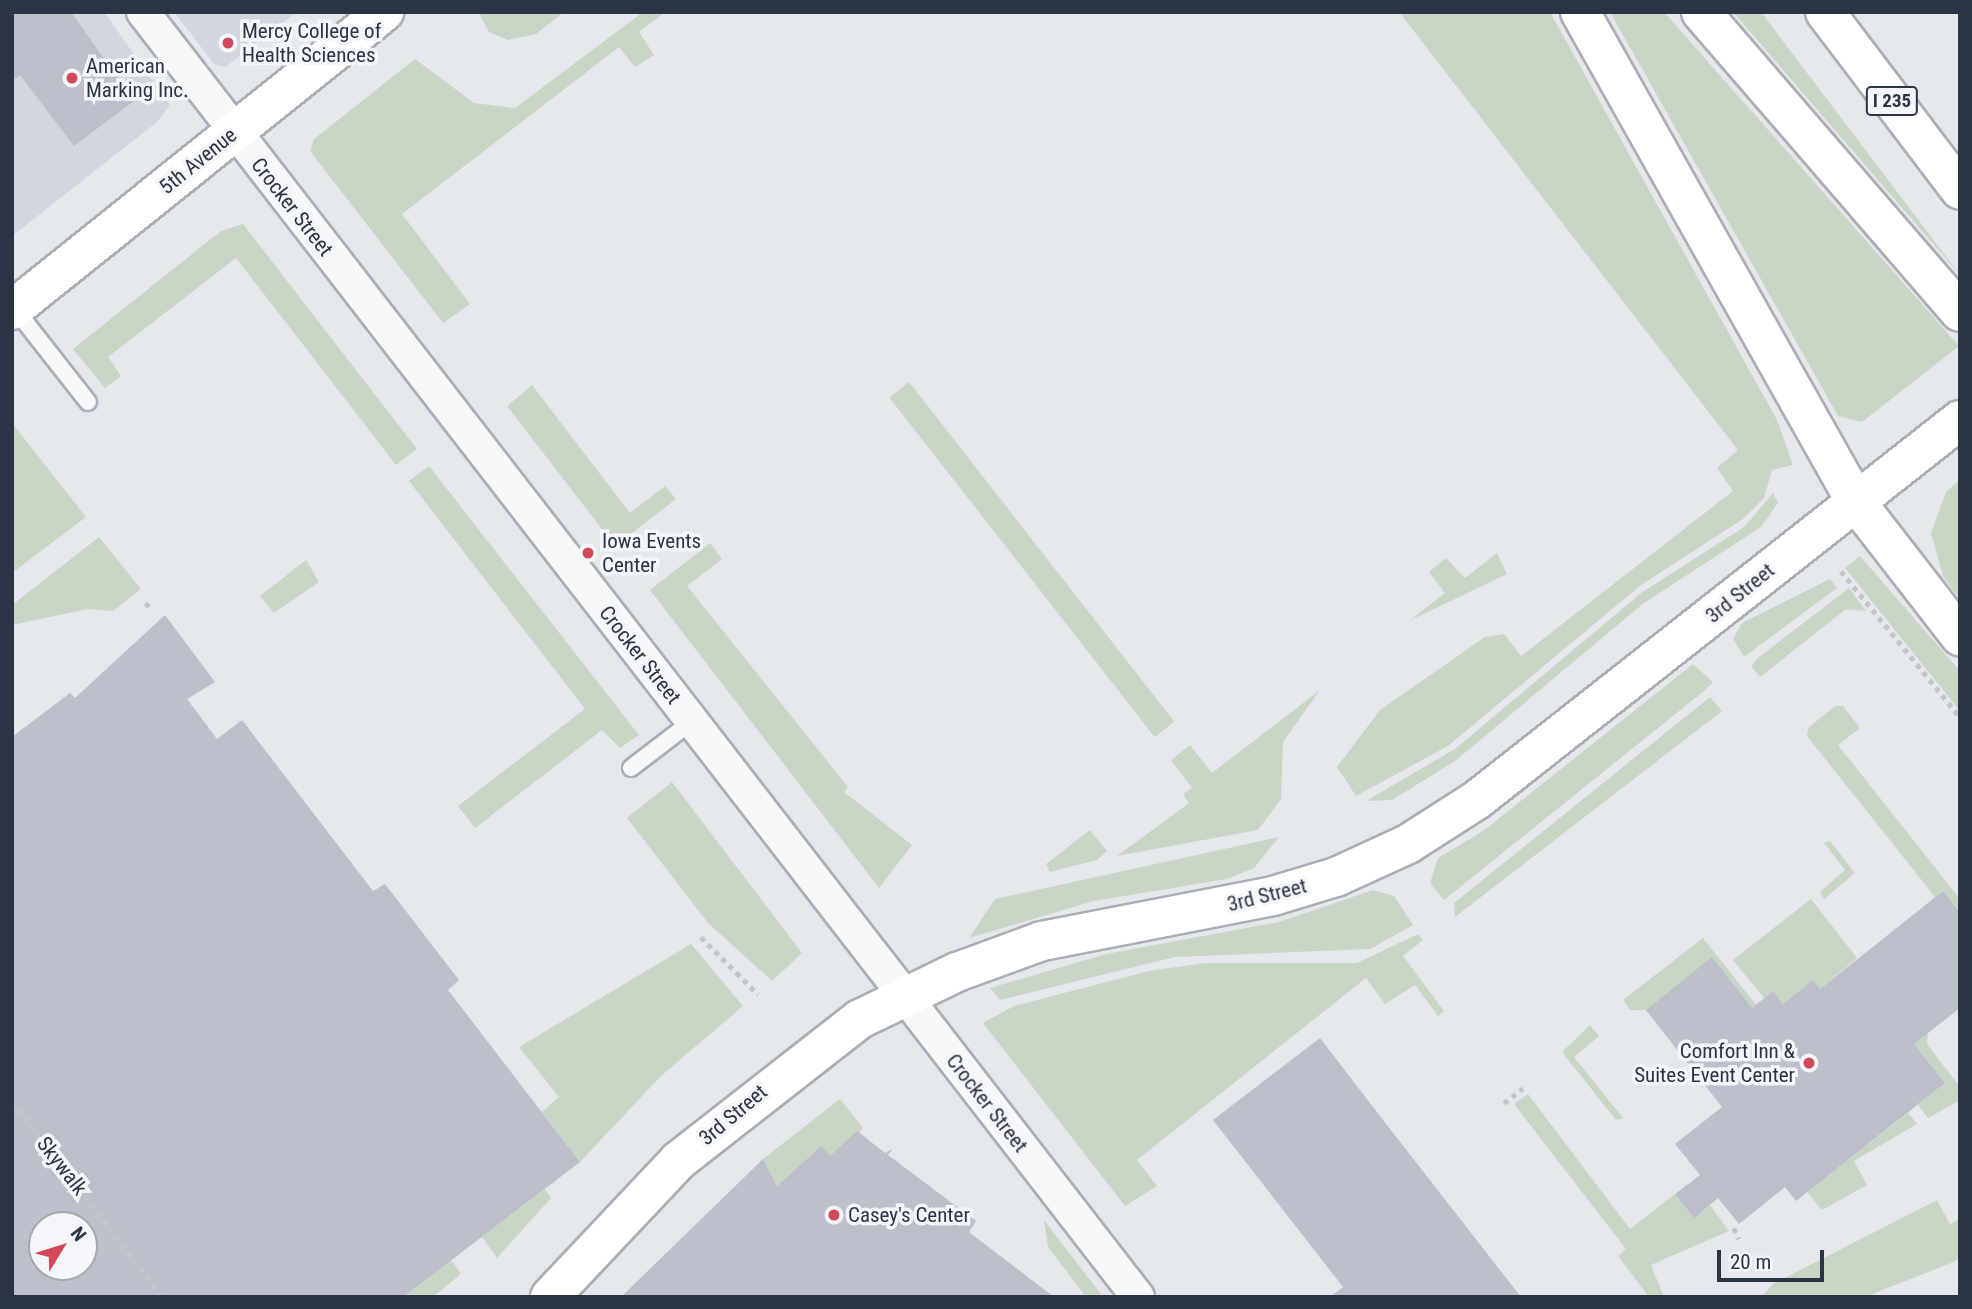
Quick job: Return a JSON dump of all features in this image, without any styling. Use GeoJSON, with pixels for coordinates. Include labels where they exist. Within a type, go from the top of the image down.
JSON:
{"type":"FeatureCollection","features":[{"type":"Feature","properties":{"kind":"main road","name":"5th Avenue"},"geometry":{"type":"LineString","coordinates":[[13,309],[384,12]]}},
{"type":"Feature","properties":{"kind":"main road"},"geometry":{"type":"LineString","coordinates":[[1580,12],[1856,502],[1960,636]]}},
{"type":"Feature","properties":{"kind":"main road"},"geometry":{"type":"LineString","coordinates":[[1701,12],[1960,312]]}},
{"type":"Feature","properties":{"kind":"main road","name":"I 235"},"geometry":{"type":"LineString","coordinates":[[1825,12],[1960,190]]}},
{"type":"Feature","properties":{"kind":"main road","name":"3rd Street"},"geometry":{"type":"LineString","coordinates":[[550,1297],[637,1200],[722,1122],[808,1055],[904,996],[1042,941],[1273,896],[1390,853],[1478,799],[1960,420]]}},
{"type":"Feature","properties":{"kind":"street","name":"Crocker Street"},"geometry":{"type":"LineString","coordinates":[[143,12],[1138,1297]]}},
{"type":"Feature","properties":{"kind":"lane"},"geometry":{"type":"LineString","coordinates":[[13,309],[88,402]]}},
{"type":"Feature","properties":{"kind":"lane"},"geometry":{"type":"LineString","coordinates":[[631,768],[691,722]]}},
{"type":"Feature","properties":{"kind":"path"},"geometry":{"type":"LineString","coordinates":[[1841,571],[1960,717]]}},
{"type":"Feature","properties":{"kind":"path"},"geometry":{"type":"LineString","coordinates":[[145,606],[152,601]]}},
{"type":"Feature","properties":{"kind":"path"},"geometry":{"type":"LineString","coordinates":[[701,937],[758,994]]}},
{"type":"Feature","properties":{"kind":"path"},"geometry":{"type":"LineString","coordinates":[[1504,1103],[1523,1087]]}},
{"type":"Feature","properties":{"kind":"path","name":"Skywalk"},"geometry":{"type":"LineString","coordinates":[[12,1102],[162,1297]]}},
{"type":"Feature","properties":{"kind":"path"},"geometry":{"type":"LineString","coordinates":[[1734,1228],[1738,1239]]}},
{"type":"Feature","properties":{"kind":"shaded area"},"geometry":{"type":"Polygon","coordinates":[[[12,12],[104,12],[170,105],[157,122],[12,236],[12,12]]]}},
{"type":"Feature","properties":{"kind":"shaded area","name":"Mercy College of Health Sciences"},"geometry":{"type":"Polygon","coordinates":[[[174,12],[297,12],[225,67],[214,64],[174,12]]]}},
{"type":"Feature","properties":{"kind":"green space"},"geometry":{"type":"Polygon","coordinates":[[[478,12],[564,12],[536,34],[508,40],[489,32],[478,12]]]}},
{"type":"Feature","properties":{"kind":"green space"},"geometry":{"type":"Polygon","coordinates":[[[643,12],[665,12],[639,32],[654,55],[635,67],[619,47],[402,214],[470,304],[443,323],[310,151],[314,139],[415,59],[474,103],[515,108],[643,12]]]}},
{"type":"Feature","properties":{"kind":"green space"},"geometry":{"type":"Polygon","coordinates":[[[1399,12],[1550,12],[1777,420],[1793,465],[1772,470],[1764,498],[1743,519],[1641,585],[1448,746],[1356,796],[1337,767],[1380,710],[1485,637],[1504,634],[1521,656],[1733,491],[1717,468],[1738,450],[1399,12]]]}},
{"type":"Feature","properties":{"kind":"green space"},"geometry":{"type":"Polygon","coordinates":[[[1610,12],[1664,12],[1959,346],[1862,422],[1838,416],[1610,12]]]}},
{"type":"Feature","properties":{"kind":"green space"},"geometry":{"type":"Polygon","coordinates":[[[1733,12],[1761,12],[1960,275],[1733,12]]]}},
{"type":"Feature","properties":{"kind":"green space"},"geometry":{"type":"Polygon","coordinates":[[[243,224],[417,449],[396,465],[236,258],[108,357],[121,376],[105,388],[73,349],[221,231],[243,224]]]}},
{"type":"Feature","properties":{"kind":"green space"},"geometry":{"type":"Polygon","coordinates":[[[909,382],[1174,722],[1155,737],[889,397],[909,382]]]}},
{"type":"Feature","properties":{"kind":"green space"},"geometry":{"type":"Polygon","coordinates":[[[532,385],[630,513],[665,486],[676,499],[615,546],[507,406],[532,385]]]}},
{"type":"Feature","properties":{"kind":"green space"},"geometry":{"type":"Polygon","coordinates":[[[12,423],[86,517],[12,573],[12,423]]]}},
{"type":"Feature","properties":{"kind":"green space"},"geometry":{"type":"Polygon","coordinates":[[[429,466],[639,735],[620,748],[602,730],[475,828],[458,806],[585,709],[409,481],[429,466]]]}},
{"type":"Feature","properties":{"kind":"green space"},"geometry":{"type":"Polygon","coordinates":[[[1960,480],[1960,599],[1943,576],[1931,533],[1946,492],[1960,480]]]}},
{"type":"Feature","properties":{"kind":"green space"},"geometry":{"type":"Polygon","coordinates":[[[1773,493],[1778,503],[1761,527],[1644,603],[1455,761],[1392,800],[1366,801],[1455,749],[1641,593],[1744,527],[1773,493]]]}},
{"type":"Feature","properties":{"kind":"green space"},"geometry":{"type":"Polygon","coordinates":[[[99,537],[141,589],[113,611],[88,609],[12,625],[12,605],[99,537]]]}},
{"type":"Feature","properties":{"kind":"green space"},"geometry":{"type":"Polygon","coordinates":[[[710,543],[722,559],[687,586],[848,787],[844,792],[912,845],[879,888],[650,590],[710,543]]]}},
{"type":"Feature","properties":{"kind":"green space"},"geometry":{"type":"Polygon","coordinates":[[[1497,553],[1507,574],[1409,621],[1445,593],[1429,572],[1446,558],[1465,578],[1497,553]]]}},
{"type":"Feature","properties":{"kind":"green space"},"geometry":{"type":"Polygon","coordinates":[[[1860,556],[1960,671],[1960,711],[1845,568],[1860,556]]]}},
{"type":"Feature","properties":{"kind":"green space"},"geometry":{"type":"Polygon","coordinates":[[[306,560],[319,582],[274,613],[260,596],[306,560]]]}},
{"type":"Feature","properties":{"kind":"green space"},"geometry":{"type":"Polygon","coordinates":[[[1830,579],[1837,588],[1744,657],[1733,639],[1742,623],[1830,579]]]}},
{"type":"Feature","properties":{"kind":"green space"},"geometry":{"type":"Polygon","coordinates":[[[1849,588],[1866,611],[1846,609],[1760,677],[1751,666],[1759,657],[1849,588]]]}},
{"type":"Feature","properties":{"kind":"green space"},"geometry":{"type":"Polygon","coordinates":[[[1693,664],[1713,682],[1704,691],[1444,900],[1430,883],[1438,858],[1483,831],[1693,664]]]}},
{"type":"Feature","properties":{"kind":"green space"},"geometry":{"type":"Polygon","coordinates":[[[1320,690],[1283,742],[1281,799],[1258,830],[1117,856],[1189,803],[1183,794],[1192,788],[1171,760],[1190,745],[1212,773],[1320,690]]]}},
{"type":"Feature","properties":{"kind":"green space"},"geometry":{"type":"Polygon","coordinates":[[[1710,697],[1722,711],[1455,917],[1454,903],[1710,697]]]}},
{"type":"Feature","properties":{"kind":"green space"},"geometry":{"type":"Polygon","coordinates":[[[1835,706],[1843,706],[1860,728],[1838,745],[1960,899],[1958,909],[1943,891],[1935,897],[1807,736],[1808,728],[1835,706]]]}},
{"type":"Feature","properties":{"kind":"green space"},"geometry":{"type":"Polygon","coordinates":[[[672,782],[802,953],[772,981],[708,923],[627,818],[672,782]]]}},
{"type":"Feature","properties":{"kind":"green space"},"geometry":{"type":"Polygon","coordinates":[[[1090,830],[1107,851],[1097,860],[1050,872],[1046,864],[1090,830]]]}},
{"type":"Feature","properties":{"kind":"green space"},"geometry":{"type":"Polygon","coordinates":[[[1279,837],[1254,868],[1227,879],[1094,901],[969,938],[995,899],[1279,837]]]}},
{"type":"Feature","properties":{"kind":"green space"},"geometry":{"type":"Polygon","coordinates":[[[1830,841],[1855,873],[1824,899],[1820,892],[1845,870],[1824,843],[1830,841]]]}},
{"type":"Feature","properties":{"kind":"green space"},"geometry":{"type":"Polygon","coordinates":[[[1373,890],[1394,896],[1413,925],[1370,949],[1175,957],[1000,1000],[990,988],[1106,954],[1279,922],[1373,890]]]}},
{"type":"Feature","properties":{"kind":"green space"},"geometry":{"type":"Polygon","coordinates":[[[1811,899],[1857,958],[1820,989],[1813,980],[1783,1004],[1773,991],[1764,998],[1733,960],[1811,899]]]}},
{"type":"Feature","properties":{"kind":"green space"},"geometry":{"type":"Polygon","coordinates":[[[1418,934],[1423,940],[1403,956],[1444,1011],[1438,1016],[1415,985],[1385,1004],[1366,978],[1137,1160],[1157,1186],[1125,1206],[983,1023],[1014,1006],[1149,971],[1205,963],[1357,963],[1418,934]]]}},
{"type":"Feature","properties":{"kind":"green space"},"geometry":{"type":"Polygon","coordinates":[[[1703,938],[1756,1005],[1752,1008],[1712,958],[1646,1010],[1630,1010],[1623,1000],[1703,938]]]}},
{"type":"Feature","properties":{"kind":"green space"},"geometry":{"type":"Polygon","coordinates":[[[691,944],[743,1006],[661,1076],[580,1162],[542,1112],[559,1097],[519,1047],[691,944]]]}},
{"type":"Feature","properties":{"kind":"green space"},"geometry":{"type":"Polygon","coordinates":[[[1590,1025],[1599,1036],[1574,1057],[1623,1118],[1616,1120],[1562,1052],[1590,1025]]]}},
{"type":"Feature","properties":{"kind":"green space"},"geometry":{"type":"Polygon","coordinates":[[[1928,1033],[1927,1044],[1960,1087],[1960,1100],[1928,1118],[1918,1105],[1945,1083],[1914,1044],[1928,1033]]]}},
{"type":"Feature","properties":{"kind":"green space"},"geometry":{"type":"Polygon","coordinates":[[[1528,1094],[1630,1229],[1675,1194],[1694,1218],[1710,1205],[1729,1231],[1651,1265],[1664,1297],[1649,1297],[1618,1256],[1626,1249],[1514,1104],[1528,1094]]]}},
{"type":"Feature","properties":{"kind":"green space"},"geometry":{"type":"Polygon","coordinates":[[[840,1099],[863,1128],[830,1156],[821,1146],[777,1186],[763,1159],[840,1099]]]}},
{"type":"Feature","properties":{"kind":"green space"},"geometry":{"type":"Polygon","coordinates":[[[1908,1113],[1917,1124],[1854,1161],[1867,1185],[1822,1210],[1807,1192],[1908,1113]]]}},
{"type":"Feature","properties":{"kind":"green space"},"geometry":{"type":"Polygon","coordinates":[[[545,1189],[551,1198],[497,1258],[482,1237],[545,1189]]]}},
{"type":"Feature","properties":{"kind":"green space"},"geometry":{"type":"Polygon","coordinates":[[[1937,1200],[1950,1224],[1960,1219],[1960,1258],[1951,1263],[1865,1297],[1761,1297],[1773,1284],[1937,1200]]]}},
{"type":"Feature","properties":{"kind":"green space"},"geometry":{"type":"Polygon","coordinates":[[[1044,1220],[1103,1297],[1086,1297],[1048,1247],[1044,1220]]]}},
{"type":"Feature","properties":{"kind":"green space"},"geometry":{"type":"Polygon","coordinates":[[[451,1260],[461,1274],[433,1297],[403,1297],[451,1260]]]}},
{"type":"Feature","properties":{"kind":"building","name":"American Marking Inc."},"geometry":{"type":"Polygon","coordinates":[[[12,12],[71,12],[134,101],[74,146],[20,75],[12,81],[12,12]]]}},
{"type":"Feature","properties":{"kind":"building"},"geometry":{"type":"Polygon","coordinates":[[[165,615],[215,682],[187,699],[217,739],[242,720],[373,891],[385,884],[459,980],[448,990],[580,1162],[403,1297],[12,1297],[12,737],[70,693],[75,698],[165,615]]]}},
{"type":"Feature","properties":{"kind":"building","name":"Comfort Inn & Suites Event Center"},"geometry":{"type":"Polygon","coordinates":[[[1943,891],[1960,912],[1960,1008],[1914,1044],[1945,1083],[1796,1201],[1785,1187],[1739,1224],[1718,1198],[1694,1218],[1675,1194],[1700,1175],[1675,1144],[1722,1107],[1646,1010],[1712,957],[1752,1008],[1773,991],[1783,1004],[1813,980],[1820,989],[1943,891]]]}},
{"type":"Feature","properties":{"kind":"building"},"geometry":{"type":"Polygon","coordinates":[[[1320,1038],[1521,1297],[1330,1297],[1343,1287],[1213,1120],[1320,1038]]]}},
{"type":"Feature","properties":{"kind":"building","name":"Casey's Center"},"geometry":{"type":"Polygon","coordinates":[[[857,1131],[885,1153],[893,1149],[888,1155],[976,1221],[969,1232],[1054,1297],[621,1297],[763,1159],[777,1186],[821,1146],[830,1156],[857,1131]]]}},
{"type":"Feature","properties":{"kind":"place","name":"Mercy College of Health Sciences"},"geometry":{"type":"Point","coordinates":[228,43]}},
{"type":"Feature","properties":{"kind":"place","name":"American Marking Inc."},"geometry":{"type":"Point","coordinates":[72,78]}},
{"type":"Feature","properties":{"kind":"place","name":"Iowa Events Center"},"geometry":{"type":"Point","coordinates":[588,553]}},
{"type":"Feature","properties":{"kind":"place","name":"Comfort Inn & Suites Event Center"},"geometry":{"type":"Point","coordinates":[1809,1063]}},
{"type":"Feature","properties":{"kind":"place","name":"Casey's Center"},"geometry":{"type":"Point","coordinates":[834,1215]}}]}
